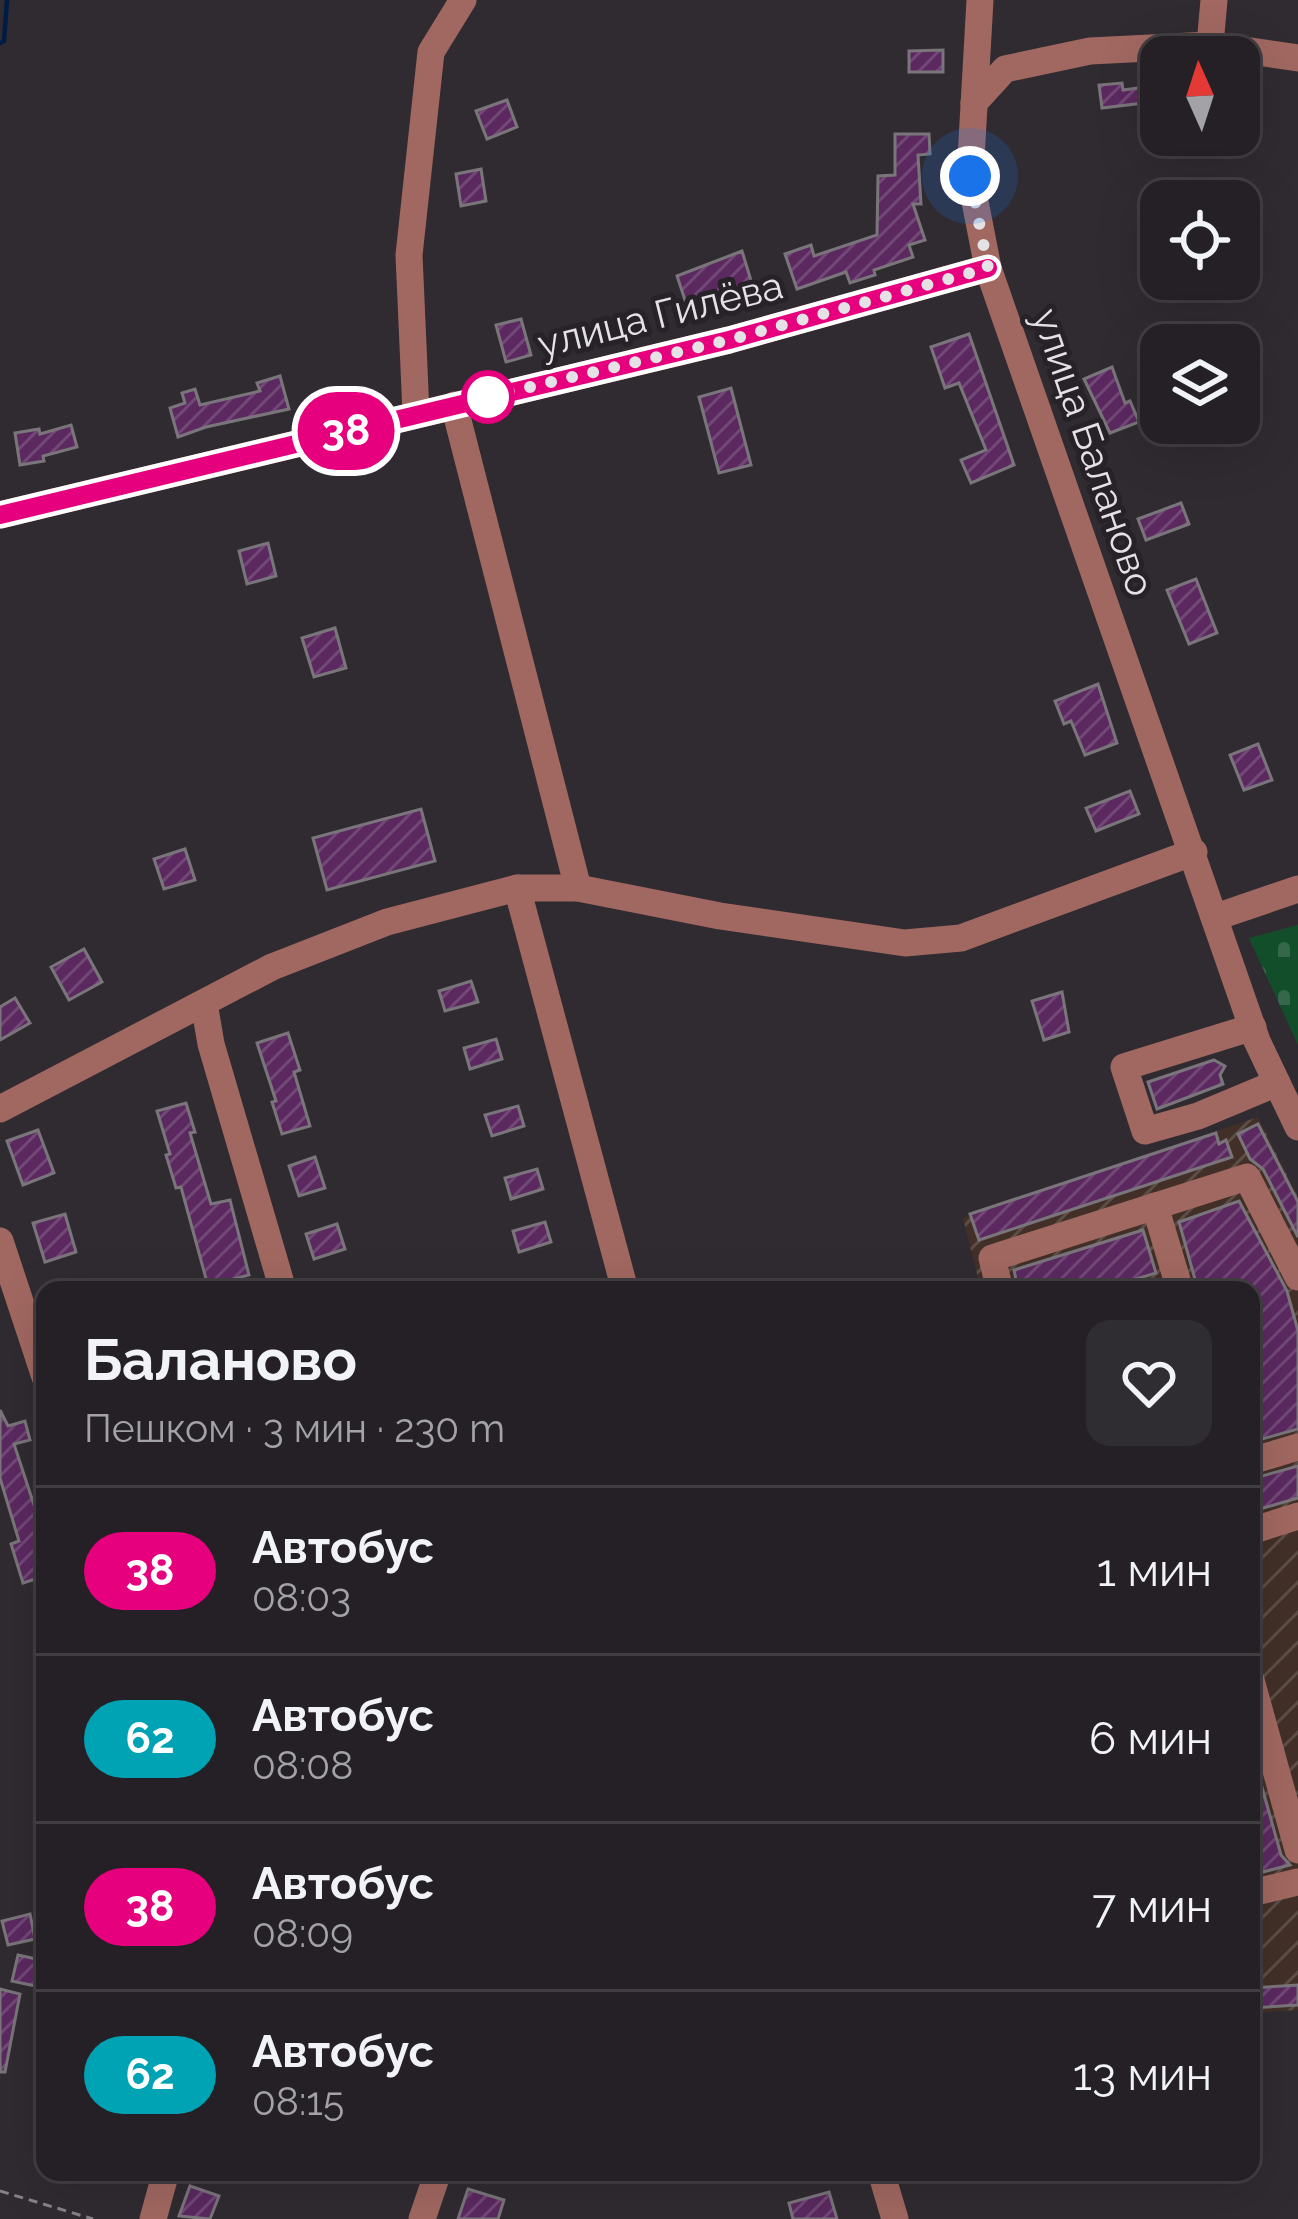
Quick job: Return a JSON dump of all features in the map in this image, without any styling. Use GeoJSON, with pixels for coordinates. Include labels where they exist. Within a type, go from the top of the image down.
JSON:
{"type":"FeatureCollection","features":[{"type":"Feature","properties":{"kind":"street"},"geometry":{"type":"LineString","coordinates":[[416,413],[409,255],[431,52],[463,0]]}},
{"type":"Feature","properties":{"kind":"street","name":"улица Баланово"},"geometry":{"type":"LineString","coordinates":[[980,0],[970,176],[988,268],[1253,1027],[1298,1127]]}},
{"type":"Feature","properties":{"kind":"street"},"geometry":{"type":"LineString","coordinates":[[1211,36],[1214,0]]}},
{"type":"Feature","properties":{"kind":"street"},"geometry":{"type":"LineString","coordinates":[[974,103],[1005,69],[1090,51],[1140,48]]}},
{"type":"Feature","properties":{"kind":"street"},"geometry":{"type":"LineString","coordinates":[[1260,52],[1298,58]]}},
{"type":"Feature","properties":{"kind":"street","name":"улица Гилёва"},"geometry":{"type":"LineString","coordinates":[[0,515],[729,340],[988,268]]}},
{"type":"Feature","properties":{"kind":"street"},"geometry":{"type":"LineString","coordinates":[[454,405],[578,888]]}},
{"type":"Feature","properties":{"kind":"street"},"geometry":{"type":"LineString","coordinates":[[0,1109],[272,967],[387,922],[517,888],[578,888],[720,916],[905,943],[961,938],[1194,852]]}},
{"type":"Feature","properties":{"kind":"street"},"geometry":{"type":"LineString","coordinates":[[517,888],[623,1281]]}},
{"type":"Feature","properties":{"kind":"street"},"geometry":{"type":"LineString","coordinates":[[1216,917],[1298,889]]}},
{"type":"Feature","properties":{"kind":"street"},"geometry":{"type":"LineString","coordinates":[[203,1003],[280,1281]]}},
{"type":"Feature","properties":{"kind":"street"},"geometry":{"type":"LineString","coordinates":[[1253,1027],[1124,1067],[1145,1132],[1277,1083]]}},
{"type":"Feature","properties":{"kind":"street"},"geometry":{"type":"LineString","coordinates":[[998,1281],[992,1258],[1247,1177],[1298,1277]]}},
{"type":"Feature","properties":{"kind":"street"},"geometry":{"type":"LineString","coordinates":[[1155,1206],[1177,1281]]}},
{"type":"Feature","properties":{"kind":"street"},"geometry":{"type":"LineString","coordinates":[[0,1241],[36,1350]]}},
{"type":"Feature","properties":{"kind":"street"},"geometry":{"type":"LineString","coordinates":[[1260,1458],[1298,1447]]}},
{"type":"Feature","properties":{"kind":"street"},"geometry":{"type":"LineString","coordinates":[[1260,1528],[1298,1516]]}},
{"type":"Feature","properties":{"kind":"street"},"geometry":{"type":"LineString","coordinates":[[1260,1713],[1298,1850]]}},
{"type":"Feature","properties":{"kind":"street"},"geometry":{"type":"LineString","coordinates":[[1260,1891],[1298,1882]]}},
{"type":"Feature","properties":{"kind":"street"},"geometry":{"type":"LineString","coordinates":[[153,2219],[164,2181]]}},
{"type":"Feature","properties":{"kind":"street"},"geometry":{"type":"LineString","coordinates":[[422,2219],[435,2181]]}},
{"type":"Feature","properties":{"kind":"street"},"geometry":{"type":"LineString","coordinates":[[883,2181],[895,2219]]}},
{"type":"Feature","properties":{"kind":"path"},"geometry":{"type":"LineString","coordinates":[[0,2191],[93,2219]]}},
{"type":"Feature","properties":{"kind":"shaded area"},"geometry":{"type":"Polygon","coordinates":[[[1258,1117],[1298,1197],[1298,2010],[1260,2012],[1260,1281],[979,1281],[963,1218],[1258,1117]]]}},
{"type":"Feature","properties":{"kind":"green space"},"geometry":{"type":"Polygon","coordinates":[[[1298,925],[1298,1045],[1249,938],[1298,925]]]}},
{"type":"Feature","properties":{"kind":"building"},"geometry":{"type":"Polygon","coordinates":[[[943,50],[943,72],[909,72],[909,51],[943,50]]]}},
{"type":"Feature","properties":{"kind":"building"},"geometry":{"type":"Polygon","coordinates":[[[1099,85],[1140,88],[1140,103],[1102,108],[1099,85]]]}},
{"type":"Feature","properties":{"kind":"building"},"geometry":{"type":"Polygon","coordinates":[[[507,100],[517,127],[487,139],[476,111],[507,100]]]}},
{"type":"Feature","properties":{"kind":"building"},"geometry":{"type":"Polygon","coordinates":[[[895,134],[929,134],[930,154],[918,155],[921,204],[913,204],[925,240],[909,245],[913,257],[874,270],[875,275],[850,283],[846,272],[797,289],[785,254],[811,245],[814,256],[877,235],[878,176],[895,175],[895,134]]]}},
{"type":"Feature","properties":{"kind":"building"},"geometry":{"type":"Polygon","coordinates":[[[481,169],[486,201],[461,206],[456,174],[481,169]]]}},
{"type":"Feature","properties":{"kind":"building"},"geometry":{"type":"Polygon","coordinates":[[[742,251],[753,287],[712,301],[715,310],[691,318],[677,276],[742,251]]]}},
{"type":"Feature","properties":{"kind":"building"},"geometry":{"type":"Polygon","coordinates":[[[521,319],[531,355],[506,362],[496,325],[521,319]]]}},
{"type":"Feature","properties":{"kind":"building"},"geometry":{"type":"Polygon","coordinates":[[[969,334],[1014,465],[971,483],[961,460],[986,450],[959,383],[945,388],[931,347],[969,334]]]}},
{"type":"Feature","properties":{"kind":"building"},"geometry":{"type":"Polygon","coordinates":[[[1112,367],[1125,403],[1130,401],[1139,422],[1110,433],[1084,379],[1112,367]]]}},
{"type":"Feature","properties":{"kind":"building"},"geometry":{"type":"Polygon","coordinates":[[[280,376],[289,409],[178,437],[170,408],[185,403],[182,393],[195,389],[200,405],[260,391],[257,383],[280,376]]]}},
{"type":"Feature","properties":{"kind":"building"},"geometry":{"type":"Polygon","coordinates":[[[731,388],[751,465],[719,473],[699,397],[731,388]]]}},
{"type":"Feature","properties":{"kind":"building"},"geometry":{"type":"Polygon","coordinates":[[[71,425],[77,447],[20,465],[15,433],[39,429],[40,434],[71,425]]]}},
{"type":"Feature","properties":{"kind":"building"},"geometry":{"type":"Polygon","coordinates":[[[1181,503],[1189,524],[1146,540],[1138,519],[1181,503]]]}},
{"type":"Feature","properties":{"kind":"building"},"geometry":{"type":"Polygon","coordinates":[[[268,543],[276,576],[247,584],[239,551],[268,543]]]}},
{"type":"Feature","properties":{"kind":"building"},"geometry":{"type":"Polygon","coordinates":[[[1196,579],[1217,633],[1189,644],[1167,590],[1196,579]]]}},
{"type":"Feature","properties":{"kind":"building"},"geometry":{"type":"Polygon","coordinates":[[[335,628],[346,668],[314,677],[302,638],[335,628]]]}},
{"type":"Feature","properties":{"kind":"building"},"geometry":{"type":"Polygon","coordinates":[[[1098,684],[1117,743],[1085,755],[1071,721],[1064,724],[1055,701],[1098,684]]]}},
{"type":"Feature","properties":{"kind":"building"},"geometry":{"type":"Polygon","coordinates":[[[1258,744],[1272,780],[1244,790],[1230,755],[1258,744]]]}},
{"type":"Feature","properties":{"kind":"building"},"geometry":{"type":"Polygon","coordinates":[[[1130,791],[1139,814],[1096,831],[1086,808],[1130,791]]]}},
{"type":"Feature","properties":{"kind":"building"},"geometry":{"type":"Polygon","coordinates":[[[421,809],[435,861],[327,890],[313,838],[421,809]]]}},
{"type":"Feature","properties":{"kind":"building"},"geometry":{"type":"Polygon","coordinates":[[[185,849],[195,880],[164,889],[154,859],[185,849]]]}},
{"type":"Feature","properties":{"kind":"building"},"geometry":{"type":"Polygon","coordinates":[[[84,949],[102,982],[69,1000],[51,967],[84,949]]]}},
{"type":"Feature","properties":{"kind":"building"},"geometry":{"type":"Polygon","coordinates":[[[471,981],[478,1002],[445,1011],[439,991],[471,981]]]}},
{"type":"Feature","properties":{"kind":"building"},"geometry":{"type":"Polygon","coordinates":[[[1062,992],[1069,1032],[1044,1040],[1032,1001],[1062,992]]]}},
{"type":"Feature","properties":{"kind":"building"},"geometry":{"type":"Polygon","coordinates":[[[15,998],[30,1023],[0,1040],[0,1007],[15,998]]]}},
{"type":"Feature","properties":{"kind":"building"},"geometry":{"type":"Polygon","coordinates":[[[288,1033],[310,1126],[282,1134],[257,1043],[288,1033]]]}},
{"type":"Feature","properties":{"kind":"building"},"geometry":{"type":"Polygon","coordinates":[[[496,1039],[502,1059],[470,1069],[464,1048],[496,1039]]]}},
{"type":"Feature","properties":{"kind":"building"},"geometry":{"type":"Polygon","coordinates":[[[1214,1060],[1225,1066],[1220,1075],[1223,1084],[1157,1109],[1148,1082],[1214,1060]]]}},
{"type":"Feature","properties":{"kind":"building"},"geometry":{"type":"Polygon","coordinates":[[[186,1103],[211,1204],[230,1200],[249,1275],[207,1281],[181,1187],[176,1188],[166,1155],[170,1154],[157,1111],[186,1103]]]}},
{"type":"Feature","properties":{"kind":"building"},"geometry":{"type":"Polygon","coordinates":[[[518,1106],[524,1126],[492,1136],[485,1115],[518,1106]]]}},
{"type":"Feature","properties":{"kind":"building"},"geometry":{"type":"Polygon","coordinates":[[[1258,1124],[1298,1202],[1298,1237],[1263,1169],[1250,1159],[1238,1134],[1258,1124]]]}},
{"type":"Feature","properties":{"kind":"building"},"geometry":{"type":"Polygon","coordinates":[[[38,1130],[54,1173],[23,1185],[7,1141],[38,1130]]]}},
{"type":"Feature","properties":{"kind":"building"},"geometry":{"type":"Polygon","coordinates":[[[1216,1133],[1219,1144],[1226,1140],[1232,1157],[979,1240],[970,1214],[1216,1133]]]}},
{"type":"Feature","properties":{"kind":"building"},"geometry":{"type":"Polygon","coordinates":[[[315,1157],[325,1188],[299,1196],[289,1166],[315,1157]]]}},
{"type":"Feature","properties":{"kind":"building"},"geometry":{"type":"Polygon","coordinates":[[[537,1169],[543,1189],[511,1199],[505,1178],[537,1169]]]}},
{"type":"Feature","properties":{"kind":"building"},"geometry":{"type":"Polygon","coordinates":[[[1239,1201],[1287,1291],[1298,1331],[1298,1429],[1260,1440],[1260,1281],[1195,1281],[1179,1222],[1239,1201]]]}},
{"type":"Feature","properties":{"kind":"building"},"geometry":{"type":"Polygon","coordinates":[[[65,1214],[76,1252],[45,1262],[33,1223],[65,1214]]]}},
{"type":"Feature","properties":{"kind":"building"},"geometry":{"type":"Polygon","coordinates":[[[545,1222],[551,1242],[519,1252],[513,1231],[545,1222]]]}},
{"type":"Feature","properties":{"kind":"building"},"geometry":{"type":"Polygon","coordinates":[[[337,1224],[345,1249],[314,1259],[306,1234],[337,1224]]]}},
{"type":"Feature","properties":{"kind":"building"},"geometry":{"type":"Polygon","coordinates":[[[1143,1230],[1156,1273],[1130,1281],[1016,1281],[1014,1270],[1143,1230]]]}},
{"type":"Feature","properties":{"kind":"building"},"geometry":{"type":"Polygon","coordinates":[[[0,1410],[8,1426],[25,1421],[30,1440],[14,1444],[36,1504],[36,1579],[23,1583],[11,1544],[19,1541],[0,1478],[0,1410]]]}},
{"type":"Feature","properties":{"kind":"building"},"geometry":{"type":"Polygon","coordinates":[[[1298,1466],[1298,1498],[1260,1509],[1260,1477],[1298,1466]]]}},
{"type":"Feature","properties":{"kind":"building"},"geometry":{"type":"Polygon","coordinates":[[[1260,1780],[1281,1855],[1290,1865],[1260,1873],[1260,1780]]]}},
{"type":"Feature","properties":{"kind":"building"},"geometry":{"type":"Polygon","coordinates":[[[30,1914],[35,1939],[8,1945],[2,1921],[30,1914]]]}},
{"type":"Feature","properties":{"kind":"building"},"geometry":{"type":"Polygon","coordinates":[[[18,1955],[36,1959],[36,1986],[12,1981],[18,1955]]]}},
{"type":"Feature","properties":{"kind":"building"},"geometry":{"type":"Polygon","coordinates":[[[1298,1985],[1298,2005],[1260,2007],[1260,1987],[1298,1985]]]}},
{"type":"Feature","properties":{"kind":"building"},"geometry":{"type":"Polygon","coordinates":[[[0,1989],[20,1994],[5,2072],[0,2072],[0,1989]]]}},
{"type":"Feature","properties":{"kind":"building"},"geometry":{"type":"Polygon","coordinates":[[[190,2186],[219,2196],[210,2219],[179,2216],[190,2186]]]}},
{"type":"Feature","properties":{"kind":"building"},"geometry":{"type":"Polygon","coordinates":[[[468,2189],[504,2200],[498,2219],[458,2219],[468,2189]]]}},
{"type":"Feature","properties":{"kind":"building"},"geometry":{"type":"Polygon","coordinates":[[[829,2192],[837,2219],[793,2219],[789,2203],[829,2192]]]}},
{"type":"Feature","properties":{"kind":"waterway"},"geometry":{"type":"LineString","coordinates":[[0,43],[4,41],[7,0]]}},
{"type":"Feature","properties":{"kind":"bus line","name":"38"},"geometry":{"type":"LineString","coordinates":[[0,515],[729,340],[988,268]]}},
{"type":"Feature","properties":{"kind":"route"},"geometry":{"type":"LineString","coordinates":[[488,397],[729,340],[988,268],[970,176]]}}]}
